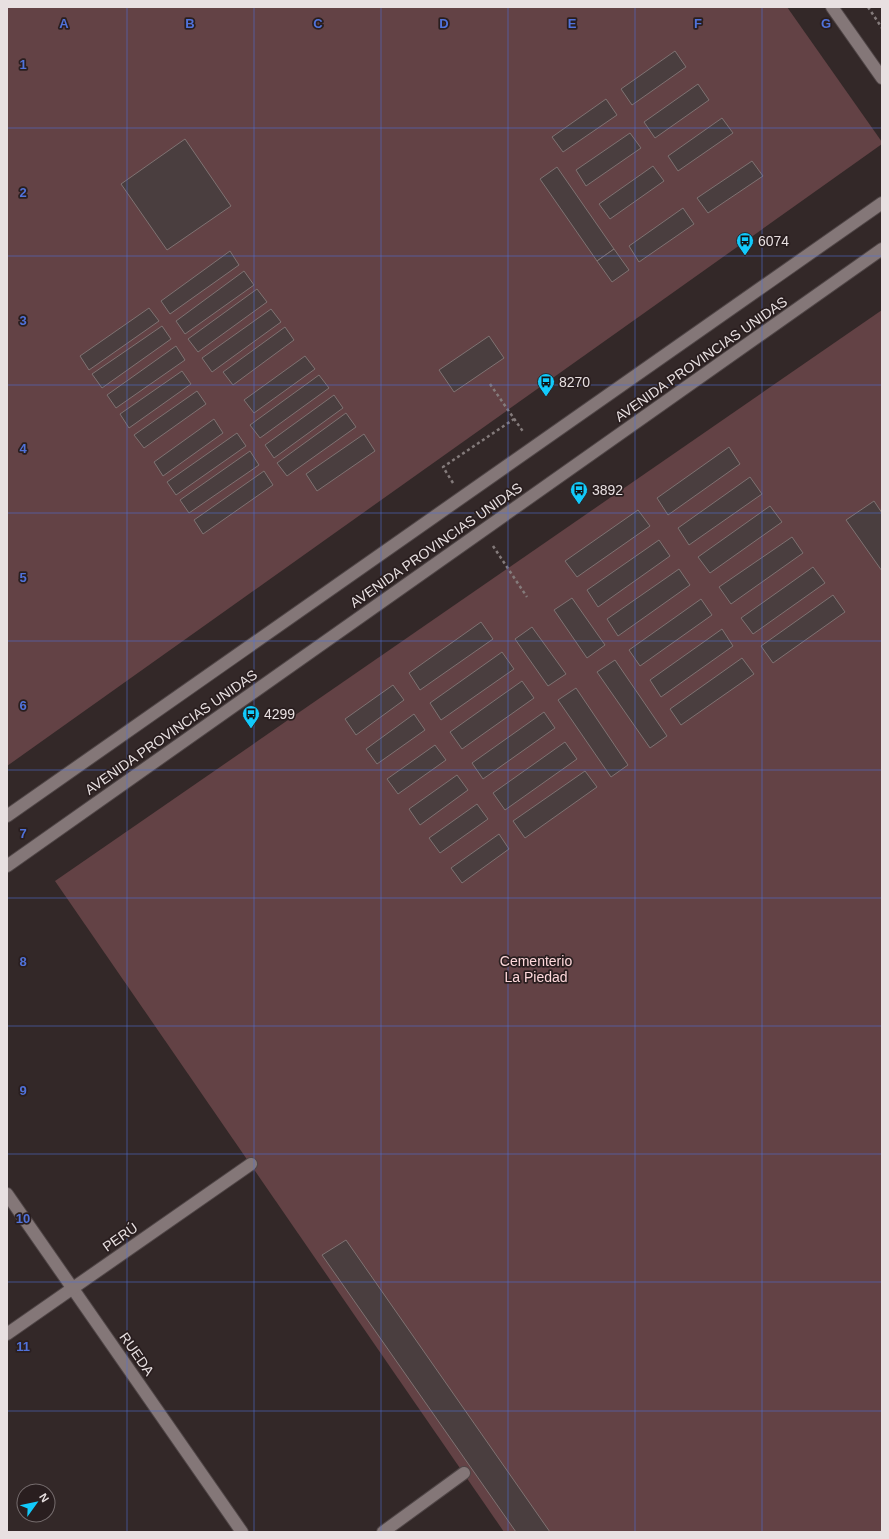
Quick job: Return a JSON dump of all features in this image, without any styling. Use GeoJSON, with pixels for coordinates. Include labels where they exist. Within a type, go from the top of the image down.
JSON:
{"type":"FeatureCollection","features":[{"type":"Feature","properties":{"kind":"main road"},"geometry":{"type":"LineString","coordinates":[[832,7],[882,78]]}},
{"type":"Feature","properties":{"kind":"main road","name":"AVENIDA PROVINCIAS UNIDAS"},"geometry":{"type":"LineString","coordinates":[[7,816],[882,203]]}},
{"type":"Feature","properties":{"kind":"main road","name":"AVENIDA PROVINCIAS UNIDAS"},"geometry":{"type":"LineString","coordinates":[[7,866],[882,250]]}},
{"type":"Feature","properties":{"kind":"main road","name":"PERÚ"},"geometry":{"type":"LineString","coordinates":[[7,1334],[251,1164]]}},
{"type":"Feature","properties":{"kind":"main road","name":"RUEDA"},"geometry":{"type":"LineString","coordinates":[[7,1194],[242,1532]]}},
{"type":"Feature","properties":{"kind":"main road"},"geometry":{"type":"LineString","coordinates":[[383,1532],[464,1473]]}},
{"type":"Feature","properties":{"kind":"path"},"geometry":{"type":"LineString","coordinates":[[868,7],[882,28]]}},
{"type":"Feature","properties":{"kind":"path"},"geometry":{"type":"LineString","coordinates":[[490,384],[534,447]]}},
{"type":"Feature","properties":{"kind":"path"},"geometry":{"type":"LineString","coordinates":[[516,580],[527,597]]}},
{"type":"Feature","properties":{"kind":"green space"},"geometry":{"type":"Polygon","coordinates":[[[7,7],[787,7],[882,144],[7,766],[7,7]]]}},
{"type":"Feature","properties":{"kind":"green space","name":"Cementerio La Piedad"},"geometry":{"type":"Polygon","coordinates":[[[882,310],[882,1532],[504,1532],[55,881],[882,310]]]}},
{"type":"Feature","properties":{"kind":"building"},"geometry":{"type":"Polygon","coordinates":[[[675,51],[686,67],[632,105],[621,89],[675,51]]]}},
{"type":"Feature","properties":{"kind":"building"},"geometry":{"type":"Polygon","coordinates":[[[698,84],[709,100],[655,138],[644,122],[698,84]]]}},
{"type":"Feature","properties":{"kind":"building"},"geometry":{"type":"Polygon","coordinates":[[[606,99],[617,115],[563,152],[552,137],[606,99]]]}},
{"type":"Feature","properties":{"kind":"building"},"geometry":{"type":"Polygon","coordinates":[[[722,118],[733,133],[678,171],[668,156],[722,118]]]}},
{"type":"Feature","properties":{"kind":"building"},"geometry":{"type":"Polygon","coordinates":[[[630,133],[641,148],[586,186],[576,170],[630,133]]]}},
{"type":"Feature","properties":{"kind":"building"},"geometry":{"type":"Polygon","coordinates":[[[185,139],[231,206],[167,250],[121,184],[185,139]]]}},
{"type":"Feature","properties":{"kind":"building"},"geometry":{"type":"Polygon","coordinates":[[[752,161],[763,176],[708,213],[697,198],[752,161]]]}},
{"type":"Feature","properties":{"kind":"building"},"geometry":{"type":"Polygon","coordinates":[[[653,166],[664,181],[610,219],[599,204],[653,166]]]}},
{"type":"Feature","properties":{"kind":"building"},"geometry":{"type":"Polygon","coordinates":[[[557,167],[614,249],[597,261],[540,179],[557,167]]]}},
{"type":"Feature","properties":{"kind":"building"},"geometry":{"type":"Polygon","coordinates":[[[683,208],[694,224],[639,262],[629,246],[683,208]]]}},
{"type":"Feature","properties":{"kind":"building"},"geometry":{"type":"Polygon","coordinates":[[[614,249],[629,270],[612,282],[597,261],[614,249]]]}},
{"type":"Feature","properties":{"kind":"building"},"geometry":{"type":"Polygon","coordinates":[[[230,251],[239,265],[170,314],[161,301],[230,251]]]}},
{"type":"Feature","properties":{"kind":"building"},"geometry":{"type":"Polygon","coordinates":[[[244,271],[254,285],[185,334],[176,321],[244,271]]]}},
{"type":"Feature","properties":{"kind":"building"},"geometry":{"type":"Polygon","coordinates":[[[257,289],[267,302],[198,352],[188,339],[257,289]]]}},
{"type":"Feature","properties":{"kind":"building"},"geometry":{"type":"Polygon","coordinates":[[[149,308],[159,321],[89,370],[80,356],[149,308]]]}},
{"type":"Feature","properties":{"kind":"building"},"geometry":{"type":"Polygon","coordinates":[[[271,309],[281,322],[212,372],[202,358],[271,309]]]}},
{"type":"Feature","properties":{"kind":"building"},"geometry":{"type":"Polygon","coordinates":[[[162,326],[171,339],[102,388],[92,374],[162,326]]]}},
{"type":"Feature","properties":{"kind":"building"},"geometry":{"type":"Polygon","coordinates":[[[285,327],[294,340],[233,385],[223,372],[285,327]]]}},
{"type":"Feature","properties":{"kind":"building"},"geometry":{"type":"Polygon","coordinates":[[[489,336],[504,358],[454,392],[439,370],[489,336]]]}},
{"type":"Feature","properties":{"kind":"building"},"geometry":{"type":"Polygon","coordinates":[[[176,346],[185,360],[116,408],[107,395],[176,346]]]}},
{"type":"Feature","properties":{"kind":"building"},"geometry":{"type":"Polygon","coordinates":[[[305,356],[315,369],[254,413],[244,400],[305,356]]]}},
{"type":"Feature","properties":{"kind":"building"},"geometry":{"type":"Polygon","coordinates":[[[182,371],[191,384],[129,428],[120,414],[182,371]]]}},
{"type":"Feature","properties":{"kind":"building"},"geometry":{"type":"Polygon","coordinates":[[[319,375],[329,388],[260,438],[250,425],[319,375]]]}},
{"type":"Feature","properties":{"kind":"building"},"geometry":{"type":"Polygon","coordinates":[[[197,391],[206,404],[144,448],[134,435],[197,391]]]}},
{"type":"Feature","properties":{"kind":"building"},"geometry":{"type":"Polygon","coordinates":[[[334,395],[343,408],[274,458],[265,445],[334,395]]]}},
{"type":"Feature","properties":{"kind":"building"},"geometry":{"type":"Polygon","coordinates":[[[346,413],[356,427],[287,476],[277,463],[346,413]]]}},
{"type":"Feature","properties":{"kind":"building"},"geometry":{"type":"Polygon","coordinates":[[[214,419],[223,433],[163,476],[154,462],[214,419]]]}},
{"type":"Feature","properties":{"kind":"building"},"geometry":{"type":"Polygon","coordinates":[[[237,433],[246,446],[176,495],[167,482],[237,433]]]}},
{"type":"Feature","properties":{"kind":"building"},"geometry":{"type":"Polygon","coordinates":[[[364,434],[375,451],[317,491],[306,474],[364,434]]]}},
{"type":"Feature","properties":{"kind":"building"},"geometry":{"type":"Polygon","coordinates":[[[729,447],[740,464],[668,515],[657,498],[729,447]]]}},
{"type":"Feature","properties":{"kind":"building"},"geometry":{"type":"Polygon","coordinates":[[[250,451],[259,465],[189,513],[180,500],[250,451]]]}},
{"type":"Feature","properties":{"kind":"building"},"geometry":{"type":"Polygon","coordinates":[[[264,471],[273,485],[203,534],[194,520],[264,471]]]}},
{"type":"Feature","properties":{"kind":"building"},"geometry":{"type":"Polygon","coordinates":[[[750,477],[762,494],[689,545],[678,528],[750,477]]]}},
{"type":"Feature","properties":{"kind":"building"},"geometry":{"type":"Polygon","coordinates":[[[874,501],[882,513],[882,571],[846,520],[874,501]]]}},
{"type":"Feature","properties":{"kind":"building"},"geometry":{"type":"Polygon","coordinates":[[[770,506],[782,522],[710,573],[698,557],[770,506]]]}},
{"type":"Feature","properties":{"kind":"building"},"geometry":{"type":"Polygon","coordinates":[[[638,510],[650,526],[577,577],[565,561],[638,510]]]}},
{"type":"Feature","properties":{"kind":"building"},"geometry":{"type":"Polygon","coordinates":[[[792,537],[803,553],[731,604],[719,587],[792,537]]]}},
{"type":"Feature","properties":{"kind":"building"},"geometry":{"type":"Polygon","coordinates":[[[659,540],[670,556],[598,607],[587,590],[659,540]]]}},
{"type":"Feature","properties":{"kind":"building"},"geometry":{"type":"Polygon","coordinates":[[[813,567],[825,583],[753,634],[741,618],[813,567]]]}},
{"type":"Feature","properties":{"kind":"building"},"geometry":{"type":"Polygon","coordinates":[[[679,569],[690,585],[618,636],[607,619],[679,569]]]}},
{"type":"Feature","properties":{"kind":"building"},"geometry":{"type":"Polygon","coordinates":[[[833,595],[845,612],[773,663],[761,646],[833,595]]]}},
{"type":"Feature","properties":{"kind":"building"},"geometry":{"type":"Polygon","coordinates":[[[572,598],[605,645],[587,658],[554,610],[572,598]]]}},
{"type":"Feature","properties":{"kind":"building"},"geometry":{"type":"Polygon","coordinates":[[[701,599],[712,615],[640,666],[629,650],[701,599]]]}},
{"type":"Feature","properties":{"kind":"building"},"geometry":{"type":"Polygon","coordinates":[[[481,622],[493,639],[420,690],[409,673],[481,622]]]}},
{"type":"Feature","properties":{"kind":"building"},"geometry":{"type":"Polygon","coordinates":[[[532,627],[566,674],[548,686],[515,639],[532,627]]]}},
{"type":"Feature","properties":{"kind":"building"},"geometry":{"type":"Polygon","coordinates":[[[722,629],[733,646],[661,697],[650,680],[722,629]]]}},
{"type":"Feature","properties":{"kind":"building"},"geometry":{"type":"Polygon","coordinates":[[[502,652],[514,669],[441,720],[430,703],[502,652]]]}},
{"type":"Feature","properties":{"kind":"building"},"geometry":{"type":"Polygon","coordinates":[[[742,658],[754,674],[681,725],[670,709],[742,658]]]}},
{"type":"Feature","properties":{"kind":"building"},"geometry":{"type":"Polygon","coordinates":[[[615,660],[667,736],[650,748],[597,672],[615,660]]]}},
{"type":"Feature","properties":{"kind":"building"},"geometry":{"type":"Polygon","coordinates":[[[522,681],[534,698],[462,749],[450,732],[522,681]]]}},
{"type":"Feature","properties":{"kind":"building"},"geometry":{"type":"Polygon","coordinates":[[[393,685],[404,700],[356,735],[345,719],[393,685]]]}},
{"type":"Feature","properties":{"kind":"building"},"geometry":{"type":"Polygon","coordinates":[[[576,688],[628,765],[611,777],[558,700],[576,688]]]}},
{"type":"Feature","properties":{"kind":"building"},"geometry":{"type":"Polygon","coordinates":[[[544,712],[555,728],[483,779],[472,763],[544,712]]]}},
{"type":"Feature","properties":{"kind":"building"},"geometry":{"type":"Polygon","coordinates":[[[414,714],[425,730],[377,764],[366,749],[414,714]]]}},
{"type":"Feature","properties":{"kind":"building"},"geometry":{"type":"Polygon","coordinates":[[[565,742],[577,759],[505,810],[493,793],[565,742]]]}},
{"type":"Feature","properties":{"kind":"building"},"geometry":{"type":"Polygon","coordinates":[[[435,745],[446,760],[398,794],[387,779],[435,745]]]}},
{"type":"Feature","properties":{"kind":"building"},"geometry":{"type":"Polygon","coordinates":[[[585,771],[597,787],[525,838],[513,821],[585,771]]]}},
{"type":"Feature","properties":{"kind":"building"},"geometry":{"type":"Polygon","coordinates":[[[457,775],[468,790],[420,825],[409,809],[457,775]]]}},
{"type":"Feature","properties":{"kind":"building"},"geometry":{"type":"Polygon","coordinates":[[[477,804],[488,819],[440,853],[429,838],[477,804]]]}},
{"type":"Feature","properties":{"kind":"building"},"geometry":{"type":"Polygon","coordinates":[[[499,834],[509,849],[462,883],[451,868],[499,834]]]}},
{"type":"Feature","properties":{"kind":"building"},"geometry":{"type":"Polygon","coordinates":[[[346,1240],[550,1532],[516,1532],[322,1255],[346,1240]]]}},
{"type":"Feature","properties":{"kind":"place","name":"6074"},"geometry":{"type":"Point","coordinates":[745,256]}},
{"type":"Feature","properties":{"kind":"place","name":"8270"},"geometry":{"type":"Point","coordinates":[546,397]}},
{"type":"Feature","properties":{"kind":"place","name":"3892"},"geometry":{"type":"Point","coordinates":[579,505]}},
{"type":"Feature","properties":{"kind":"place","name":"4299"},"geometry":{"type":"Point","coordinates":[251,729]}}]}
